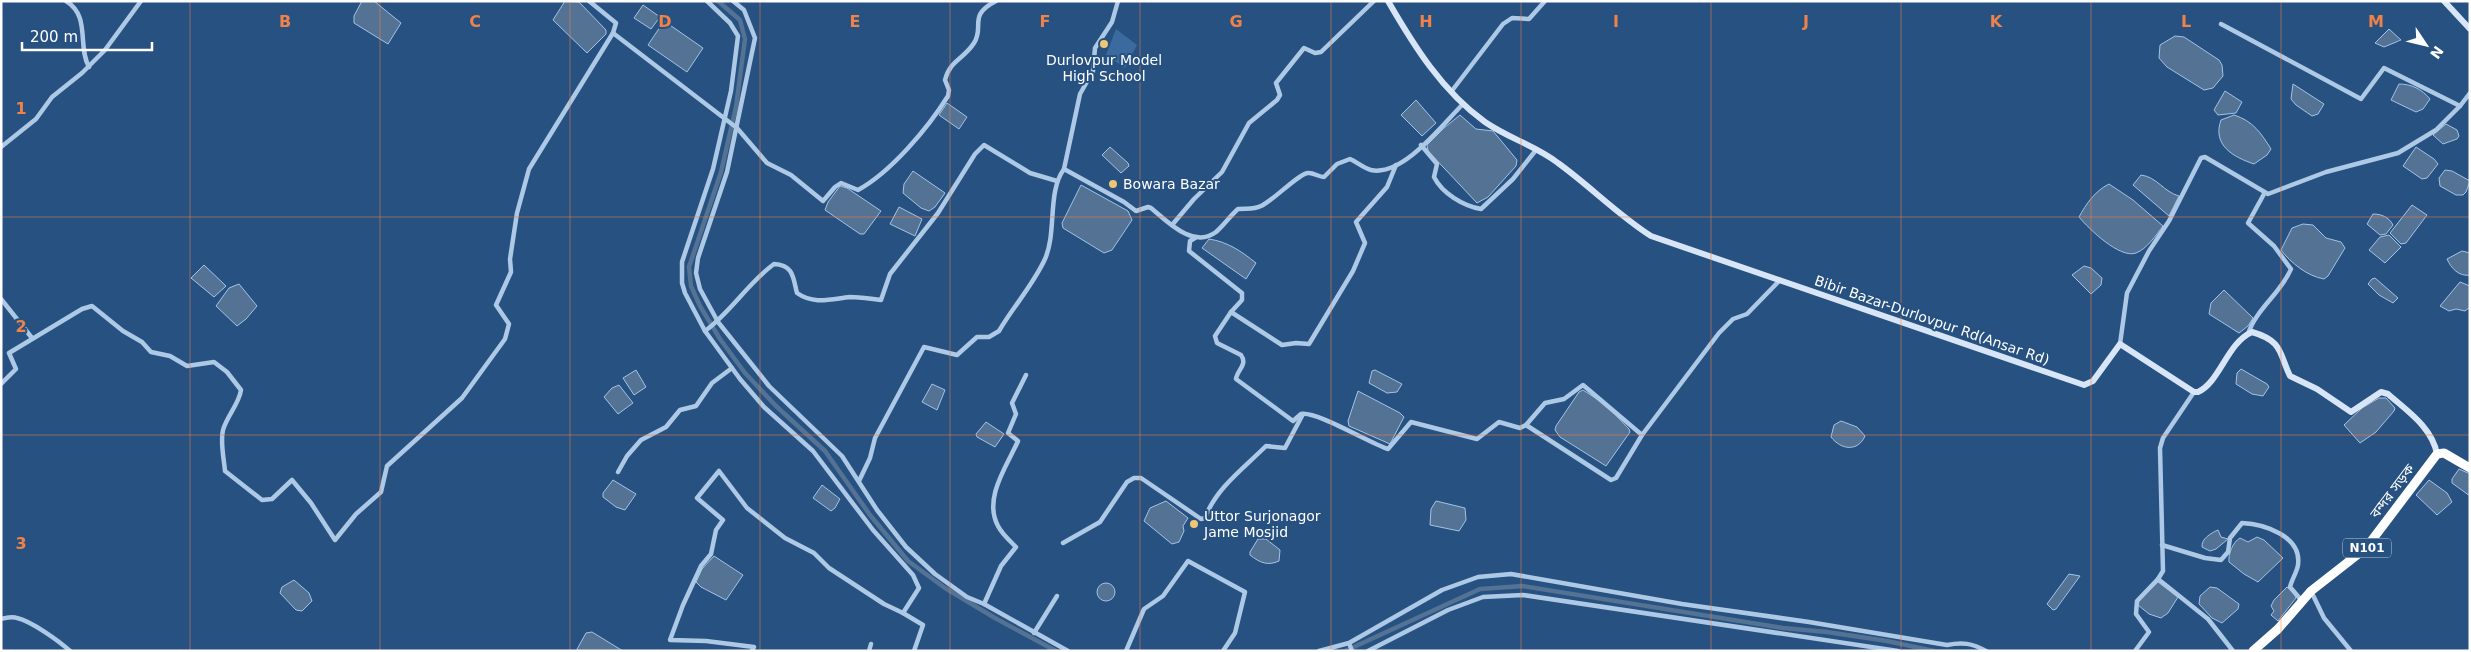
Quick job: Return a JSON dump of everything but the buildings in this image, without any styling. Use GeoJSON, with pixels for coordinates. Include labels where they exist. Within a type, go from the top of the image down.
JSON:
{"type":"FeatureCollection","features":[{"type":"Feature","properties":{"kind":"highway"},"geometry":{"type":"LineString","coordinates":[[2437,454],[2444,453],[2470,468]]}},
{"type":"Feature","properties":{"kind":"highway","name":"বন্দর সড়ক"},"geometry":{"type":"LineString","coordinates":[[2253,651],[2278,629],[2311,592],[2366,548],[2437,454]]}},
{"type":"Feature","properties":{"kind":"street"},"geometry":{"type":"LineString","coordinates":[[66,1],[77,10],[81,20],[83,57],[89,67]]}},
{"type":"Feature","properties":{"kind":"street"},"geometry":{"type":"LineString","coordinates":[[1,147],[36,119],[52,97],[89,67],[105,50],[141,1]]}},
{"type":"Feature","properties":{"kind":"street"},"geometry":{"type":"LineString","coordinates":[[1,384],[16,369],[9,353],[32,338],[92,306],[123,331],[142,342],[151,352],[170,356],[187,366],[214,362],[226,372],[241,390],[240,399],[235,403],[222,432],[225,471],[262,500],[272,499],[292,480],[311,503],[335,540],[356,514],[381,492],[387,466],[462,398],[504,339],[510,324],[496,306],[511,272],[510,259],[517,213],[529,169],[614,32],[616,23],[595,3],[589,1]]}},
{"type":"Feature","properties":{"kind":"street"},"geometry":{"type":"LineString","coordinates":[[707,1],[730,23],[738,36],[732,91],[713,169],[682,262],[682,283],[685,293],[705,331],[732,368],[764,407],[813,451],[873,530],[913,575],[919,588],[903,613]]}},
{"type":"Feature","properties":{"kind":"street"},"geometry":{"type":"LineString","coordinates":[[733,1],[744,10],[754,38],[728,172],[698,258],[696,273],[703,296],[718,322],[769,386],[797,415],[828,440],[842,456],[877,510],[920,562],[967,597],[984,604],[1068,651]]}},
{"type":"Feature","properties":{"kind":"street"},"geometry":{"type":"LineString","coordinates":[[614,32],[737,128],[767,163],[791,175],[821,201],[841,183],[858,190],[879,177],[942,105],[949,92],[945,80],[950,66],[974,43],[978,33],[976,24],[980,14],[987,5],[996,1]]}},
{"type":"Feature","properties":{"kind":"street"},"geometry":{"type":"LineString","coordinates":[[859,482],[870,458],[875,438],[924,347],[957,355],[977,337],[995,335],[1045,259],[1049,246],[1058,181],[1064,170],[1080,94],[1093,71],[1095,48],[1112,22],[1118,1]]}},
{"type":"Feature","properties":{"kind":"street"},"geometry":{"type":"LineString","coordinates":[[1172,225],[1194,199],[1222,172],[1249,123],[1277,100],[1280,95],[1276,83],[1299,53],[1304,48],[1315,53],[1321,52],[1374,1]]}},
{"type":"Feature","properties":{"kind":"street","name":"Bibir Bazar-Durlovpur Rd(Ansar Rd)"},"geometry":{"type":"LineString","coordinates":[[1388,1],[1415,47],[1463,104],[1486,122],[1559,163],[1631,223],[1651,236],[2084,385],[2093,381],[2120,344]]}},
{"type":"Feature","properties":{"kind":"street"},"geometry":{"type":"LineString","coordinates":[[1451,92],[1502,24],[1512,18],[1529,18],[1545,1]]}},
{"type":"Feature","properties":{"kind":"street"},"geometry":{"type":"LineString","coordinates":[[2444,1],[2470,29]]}},
{"type":"Feature","properties":{"kind":"street"},"geometry":{"type":"LineString","coordinates":[[2221,24],[2361,99],[2384,68],[2460,106]]}},
{"type":"Feature","properties":{"kind":"street"},"geometry":{"type":"LineString","coordinates":[[2194,392],[2120,344],[2127,293],[2201,158],[2205,157],[2264,194],[2271,193],[2326,172],[2398,153],[2436,130],[2470,93]]}},
{"type":"Feature","properties":{"kind":"street"},"geometry":{"type":"LineString","coordinates":[[1064,170],[1124,202],[1136,211],[1148,207],[1151,208],[1172,225],[1195,238],[1204,238],[1217,231],[1238,209],[1253,210],[1273,200],[1303,174],[1308,172],[1324,178],[1338,164],[1350,159],[1373,170],[1396,165],[1407,160],[1463,104]]}},
{"type":"Feature","properties":{"kind":"street"},"geometry":{"type":"LineString","coordinates":[[705,331],[718,322],[743,293],[774,264],[787,267],[792,272],[797,293],[805,298],[815,301],[852,297],[881,300],[890,274],[938,213],[975,154],[984,145],[1030,173],[1058,181]]}},
{"type":"Feature","properties":{"kind":"street"},"geometry":{"type":"LineString","coordinates":[[1421,145],[1437,164],[1438,168],[1434,177],[1441,188],[1468,205],[1481,209],[1508,184],[1536,150]]}},
{"type":"Feature","properties":{"kind":"street"},"geometry":{"type":"LineString","coordinates":[[1231,312],[1282,345],[1309,344],[1353,271],[1365,243],[1356,222],[1387,187],[1396,165]]}},
{"type":"Feature","properties":{"kind":"street"},"geometry":{"type":"LineString","coordinates":[[2135,651],[2149,632],[2136,614],[2137,601],[2163,571],[2160,448],[2164,438],[2194,392],[2202,390],[2235,346],[2248,334],[2254,320],[2276,295],[2292,269],[2274,246],[2248,223],[2264,194]]}},
{"type":"Feature","properties":{"kind":"street"},"geometry":{"type":"LineString","coordinates":[[1195,238],[1190,241],[1189,251],[1242,294],[1242,300],[1217,331],[1215,340],[1243,359],[1244,364],[1236,379],[1293,421],[1304,413]]}},
{"type":"Feature","properties":{"kind":"street"},"geometry":{"type":"LineString","coordinates":[[1526,425],[1611,480],[1616,478],[1642,435],[1719,333],[1734,320],[1747,314],[1780,280]]}},
{"type":"Feature","properties":{"kind":"street"},"geometry":{"type":"LineString","coordinates":[[1,299],[32,338]]}},
{"type":"Feature","properties":{"kind":"street"},"geometry":{"type":"LineString","coordinates":[[2248,334],[2252,332],[2261,334],[2280,349],[2290,376],[2317,389],[2351,412],[2381,392],[2388,394],[2426,429],[2435,444],[2437,454]]}},
{"type":"Feature","properties":{"kind":"street"},"geometry":{"type":"LineString","coordinates":[[618,472],[634,446],[666,427],[680,410],[696,406],[712,383],[732,368]]}},
{"type":"Feature","properties":{"kind":"street"},"geometry":{"type":"LineString","coordinates":[[984,604],[1002,566],[1016,547],[997,526],[993,502],[997,486],[1018,441],[1008,433],[1016,414],[1012,403],[1026,376]]}},
{"type":"Feature","properties":{"kind":"street"},"geometry":{"type":"LineString","coordinates":[[1304,413],[1342,427],[1388,449],[1411,422],[1477,439],[1499,422],[1514,428],[1526,425],[1545,403],[1564,399],[1583,385],[1642,435]]}},
{"type":"Feature","properties":{"kind":"street"},"geometry":{"type":"LineString","coordinates":[[1063,543],[1085,529],[1093,528],[1100,522],[1127,482],[1134,478],[1141,478],[1201,519],[1205,518],[1210,505],[1219,492],[1266,446],[1285,448],[1304,413]]}},
{"type":"Feature","properties":{"kind":"street"},"geometry":{"type":"LineString","coordinates":[[752,651],[754,647],[706,641],[670,640],[680,611],[701,566],[711,554],[716,530],[723,520],[697,498],[719,471],[747,508],[785,538],[814,553],[829,568],[884,604],[923,625],[914,651]]}},
{"type":"Feature","properties":{"kind":"street"},"geometry":{"type":"LineString","coordinates":[[2162,545],[2205,558],[2221,560],[2228,552],[2230,538],[2242,523],[2255,523],[2268,528],[2291,541],[2298,553],[2298,565],[2290,586],[2302,601]]}},
{"type":"Feature","properties":{"kind":"street"},"geometry":{"type":"LineString","coordinates":[[1126,651],[1140,615],[1163,596],[1188,561],[1245,592],[1235,633],[1223,651]]}},
{"type":"Feature","properties":{"kind":"street"},"geometry":{"type":"LineString","coordinates":[[1319,651],[1349,643],[1442,590],[1478,577],[1510,574],[1682,604],[1860,629],[1947,645],[1961,642],[1975,645],[1986,651]]}},
{"type":"Feature","properties":{"kind":"street"},"geometry":{"type":"LineString","coordinates":[[2158,579],[2208,619],[2233,651]]}},
{"type":"Feature","properties":{"kind":"street"},"geometry":{"type":"LineString","coordinates":[[2311,592],[2324,618],[2351,651]]}},
{"type":"Feature","properties":{"kind":"street"},"geometry":{"type":"LineString","coordinates":[[1368,651],[1405,631],[1472,601],[1493,595],[1516,595],[1596,604],[1778,634],[1799,634],[1898,651]]}},
{"type":"Feature","properties":{"kind":"street"},"geometry":{"type":"LineString","coordinates":[[1034,633],[1057,596]]}},
{"type":"Feature","properties":{"kind":"street"},"geometry":{"type":"LineString","coordinates":[[1,619],[12,617],[20,619],[55,638],[70,651]]}},
{"type":"Feature","properties":{"kind":"street"},"geometry":{"type":"LineString","coordinates":[[1349,643],[1352,651]]}},
{"type":"Feature","properties":{"kind":"street"},"geometry":{"type":"LineString","coordinates":[[1850,651],[1851,643]]}},
{"type":"Feature","properties":{"kind":"street"},"geometry":{"type":"LineString","coordinates":[[868,651],[872,644]]}},
{"type":"Feature","properties":{"kind":"shaded area"},"geometry":{"type":"Polygon","coordinates":[[[362,1],[374,1],[401,23],[388,44],[354,23],[354,16],[362,1]]]}},
{"type":"Feature","properties":{"kind":"shaded area"},"geometry":{"type":"Polygon","coordinates":[[[565,1],[579,2],[606,30],[606,34],[587,53],[553,20],[565,1]]]}},
{"type":"Feature","properties":{"kind":"shaded area"},"geometry":{"type":"Polygon","coordinates":[[[643,5],[660,17],[651,29],[634,18],[643,5]]]}},
{"type":"Feature","properties":{"kind":"shaded area"},"geometry":{"type":"Polygon","coordinates":[[[664,21],[703,48],[687,72],[648,45],[664,21]]]}},
{"type":"Feature","properties":{"kind":"shaded area"},"geometry":{"type":"Polygon","coordinates":[[[1116,29],[1137,45],[1125,68],[1106,55],[1116,29]]]}},
{"type":"Feature","properties":{"kind":"shaded area"},"geometry":{"type":"Polygon","coordinates":[[[2389,29],[2401,40],[2384,47],[2375,43],[2389,29]]]}},
{"type":"Feature","properties":{"kind":"shaded area"},"geometry":{"type":"Polygon","coordinates":[[[2175,36],[2184,37],[2219,60],[2222,65],[2223,76],[2213,88],[2204,90],[2167,67],[2159,58],[2160,45],[2175,36]]]}},
{"type":"Feature","properties":{"kind":"shaded area"},"geometry":{"type":"Polygon","coordinates":[[[2293,84],[2324,104],[2318,114],[2312,116],[2296,105],[2291,99],[2293,84]]]}},
{"type":"Feature","properties":{"kind":"shaded area"},"geometry":{"type":"Polygon","coordinates":[[[2399,84],[2416,88],[2427,95],[2430,99],[2423,109],[2416,112],[2391,100],[2399,84]]]}},
{"type":"Feature","properties":{"kind":"shaded area"},"geometry":{"type":"Polygon","coordinates":[[[2225,91],[2242,102],[2236,113],[2218,115],[2214,110],[2225,91]]]}},
{"type":"Feature","properties":{"kind":"shaded area"},"geometry":{"type":"Polygon","coordinates":[[[1416,100],[1436,123],[1422,136],[1401,115],[1416,100]]]}},
{"type":"Feature","properties":{"kind":"shaded area"},"geometry":{"type":"Polygon","coordinates":[[[947,103],[967,117],[959,129],[939,115],[947,103]]]}},
{"type":"Feature","properties":{"kind":"shaded area"},"geometry":{"type":"Polygon","coordinates":[[[1460,115],[1476,129],[1493,131],[1517,160],[1516,166],[1488,197],[1477,203],[1428,151],[1427,145],[1460,115]]]}},
{"type":"Feature","properties":{"kind":"shaded area"},"geometry":{"type":"Polygon","coordinates":[[[2234,115],[2256,128],[2271,149],[2267,155],[2254,164],[2232,154],[2226,149],[2219,136],[2221,120],[2234,115]]]}},
{"type":"Feature","properties":{"kind":"shaded area"},"geometry":{"type":"Polygon","coordinates":[[[2446,124],[2457,130],[2459,136],[2457,139],[2443,144],[2433,135],[2446,124]]]}},
{"type":"Feature","properties":{"kind":"shaded area"},"geometry":{"type":"Polygon","coordinates":[[[1110,147],[1128,163],[1129,166],[1121,173],[1102,155],[1110,147]]]}},
{"type":"Feature","properties":{"kind":"shaded area"},"geometry":{"type":"Polygon","coordinates":[[[2416,147],[2434,159],[2438,164],[2427,178],[2422,179],[2403,166],[2416,147]]]}},
{"type":"Feature","properties":{"kind":"shaded area"},"geometry":{"type":"Polygon","coordinates":[[[2445,170],[2452,171],[2470,181],[2463,195],[2456,195],[2440,186],[2439,178],[2445,170]]]}},
{"type":"Feature","properties":{"kind":"shaded area"},"geometry":{"type":"Polygon","coordinates":[[[913,171],[945,193],[935,207],[929,211],[921,208],[903,193],[904,184],[913,171]]]}},
{"type":"Feature","properties":{"kind":"shaded area"},"geometry":{"type":"Polygon","coordinates":[[[2141,175],[2147,176],[2179,196],[2169,216],[2133,185],[2141,175]]]}},
{"type":"Feature","properties":{"kind":"shaded area"},"geometry":{"type":"Polygon","coordinates":[[[2109,184],[2133,200],[2163,226],[2148,245],[2136,253],[2122,252],[2105,242],[2079,217],[2091,198],[2109,184]]]}},
{"type":"Feature","properties":{"kind":"shaded area"},"geometry":{"type":"Polygon","coordinates":[[[1081,185],[1128,211],[1132,220],[1112,250],[1104,253],[1063,228],[1062,223],[1081,185]]]}},
{"type":"Feature","properties":{"kind":"shaded area"},"geometry":{"type":"Polygon","coordinates":[[[840,186],[847,188],[881,211],[864,234],[860,234],[825,210],[828,202],[840,186]]]}},
{"type":"Feature","properties":{"kind":"shaded area"},"geometry":{"type":"Polygon","coordinates":[[[2412,205],[2427,215],[2406,243],[2401,244],[2390,233],[2412,205]]]}},
{"type":"Feature","properties":{"kind":"shaded area"},"geometry":{"type":"Polygon","coordinates":[[[899,207],[922,219],[915,236],[890,224],[899,207]]]}},
{"type":"Feature","properties":{"kind":"shaded area"},"geometry":{"type":"Polygon","coordinates":[[[2373,214],[2384,216],[2393,225],[2386,234],[2380,235],[2367,224],[2373,214]]]}},
{"type":"Feature","properties":{"kind":"shaded area"},"geometry":{"type":"Polygon","coordinates":[[[2303,224],[2313,225],[2326,238],[2341,242],[2345,248],[2328,276],[2324,279],[2300,268],[2281,250],[2292,228],[2303,224]]]}},
{"type":"Feature","properties":{"kind":"shaded area"},"geometry":{"type":"Polygon","coordinates":[[[2389,235],[2401,247],[2385,263],[2369,250],[2380,237],[2389,235]]]}},
{"type":"Feature","properties":{"kind":"shaded area"},"geometry":{"type":"Polygon","coordinates":[[[1209,239],[1222,242],[1234,248],[1256,263],[1246,279],[1202,248],[1209,239]]]}},
{"type":"Feature","properties":{"kind":"shaded area"},"geometry":{"type":"Polygon","coordinates":[[[2462,251],[2470,253],[2470,275],[2462,275],[2456,271],[2447,259],[2462,251]]]}},
{"type":"Feature","properties":{"kind":"shaded area"},"geometry":{"type":"Polygon","coordinates":[[[204,265],[226,286],[214,297],[191,278],[204,265]]]}},
{"type":"Feature","properties":{"kind":"shaded area"},"geometry":{"type":"Polygon","coordinates":[[[2084,266],[2091,268],[2102,278],[2101,285],[2091,294],[2072,275],[2084,266]]]}},
{"type":"Feature","properties":{"kind":"shaded area"},"geometry":{"type":"Polygon","coordinates":[[[2375,278],[2398,298],[2393,303],[2379,295],[2368,284],[2375,278]]]}},
{"type":"Feature","properties":{"kind":"shaded area"},"geometry":{"type":"Polygon","coordinates":[[[2460,282],[2470,286],[2470,307],[2465,311],[2456,309],[2449,311],[2440,306],[2460,282]]]}},
{"type":"Feature","properties":{"kind":"shaded area"},"geometry":{"type":"Polygon","coordinates":[[[239,284],[257,306],[237,326],[216,306],[229,288],[239,284]]]}},
{"type":"Feature","properties":{"kind":"shaded area"},"geometry":{"type":"Polygon","coordinates":[[[2224,290],[2253,318],[2248,326],[2239,333],[2209,314],[2211,303],[2224,290]]]}},
{"type":"Feature","properties":{"kind":"shaded area"},"geometry":{"type":"Polygon","coordinates":[[[2241,369],[2267,384],[2269,387],[2263,396],[2252,394],[2236,384],[2237,373],[2241,369]]]}},
{"type":"Feature","properties":{"kind":"shaded area"},"geometry":{"type":"Polygon","coordinates":[[[636,370],[646,387],[634,395],[623,378],[636,370]]]}},
{"type":"Feature","properties":{"kind":"shaded area"},"geometry":{"type":"Polygon","coordinates":[[[1375,370],[1402,384],[1397,392],[1387,393],[1369,383],[1372,371],[1375,370]]]}},
{"type":"Feature","properties":{"kind":"shaded area"},"geometry":{"type":"Polygon","coordinates":[[[932,384],[945,390],[937,410],[922,402],[932,384]]]}},
{"type":"Feature","properties":{"kind":"shaded area"},"geometry":{"type":"Polygon","coordinates":[[[619,385],[633,403],[618,414],[604,397],[612,388],[619,385]]]}},
{"type":"Feature","properties":{"kind":"shaded area"},"geometry":{"type":"Polygon","coordinates":[[[1583,390],[1606,405],[1630,432],[1606,466],[1560,437],[1555,430],[1579,392],[1583,390]]]}},
{"type":"Feature","properties":{"kind":"shaded area"},"geometry":{"type":"Polygon","coordinates":[[[1358,391],[1400,413],[1404,417],[1390,444],[1349,426],[1348,421],[1358,391]]]}},
{"type":"Feature","properties":{"kind":"shaded area"},"geometry":{"type":"Polygon","coordinates":[[[2379,398],[2386,398],[2395,408],[2394,411],[2376,432],[2360,443],[2344,425],[2362,408],[2379,398]]]}},
{"type":"Feature","properties":{"kind":"shaded area"},"geometry":{"type":"Polygon","coordinates":[[[1841,421],[1857,427],[1865,436],[1858,445],[1844,447],[1831,437],[1834,425],[1841,421]]]}},
{"type":"Feature","properties":{"kind":"shaded area"},"geometry":{"type":"Polygon","coordinates":[[[986,422],[1004,434],[995,447],[977,437],[976,434],[986,422]]]}},
{"type":"Feature","properties":{"kind":"shaded area"},"geometry":{"type":"Polygon","coordinates":[[[2459,469],[2470,474],[2470,496],[2452,483],[2452,479],[2459,469]]]}},
{"type":"Feature","properties":{"kind":"shaded area"},"geometry":{"type":"Polygon","coordinates":[[[613,480],[636,494],[625,510],[616,507],[603,497],[603,493],[613,480]]]}},
{"type":"Feature","properties":{"kind":"shaded area"},"geometry":{"type":"Polygon","coordinates":[[[2429,480],[2447,493],[2452,502],[2437,515],[2416,495],[2429,480]]]}},
{"type":"Feature","properties":{"kind":"shaded area"},"geometry":{"type":"Polygon","coordinates":[[[822,485],[840,499],[831,511],[813,498],[822,485]]]}},
{"type":"Feature","properties":{"kind":"shaded area"},"geometry":{"type":"Polygon","coordinates":[[[1166,501],[1188,518],[1183,526],[1184,531],[1179,542],[1172,544],[1144,521],[1150,508],[1166,501]]]}},
{"type":"Feature","properties":{"kind":"shaded area"},"geometry":{"type":"Polygon","coordinates":[[[1436,501],[1465,508],[1466,520],[1459,531],[1430,525],[1431,509],[1436,501]]]}},
{"type":"Feature","properties":{"kind":"shaded area"},"geometry":{"type":"Polygon","coordinates":[[[2218,530],[2221,537],[2228,539],[2216,549],[2210,551],[2202,547],[2205,539],[2218,530]]]}},
{"type":"Feature","properties":{"kind":"shaded area"},"geometry":{"type":"Polygon","coordinates":[[[2257,537],[2264,540],[2283,558],[2258,582],[2229,562],[2229,555],[2237,540],[2240,538],[2248,542],[2257,537]]]}},
{"type":"Feature","properties":{"kind":"shaded area"},"geometry":{"type":"Polygon","coordinates":[[[1258,539],[1266,539],[1280,550],[1279,561],[1264,563],[1250,555],[1258,539]]]}},
{"type":"Feature","properties":{"kind":"shaded area"},"geometry":{"type":"Polygon","coordinates":[[[714,556],[743,575],[726,600],[701,587],[696,582],[702,569],[714,556]]]}},
{"type":"Feature","properties":{"kind":"shaded area"},"geometry":{"type":"Polygon","coordinates":[[[2069,574],[2080,576],[2056,609],[2053,610],[2047,604],[2069,574]]]}},
{"type":"Feature","properties":{"kind":"shaded area"},"geometry":{"type":"Polygon","coordinates":[[[294,580],[309,593],[312,601],[302,611],[296,610],[280,593],[282,587],[294,580]]]}},
{"type":"Feature","properties":{"kind":"shaded area"},"geometry":{"type":"Polygon","coordinates":[[[2158,582],[2178,597],[2168,613],[2161,618],[2149,614],[2138,605],[2139,600],[2158,582]]]}},
{"type":"Feature","properties":{"kind":"shaded area"},"geometry":{"type":"Polygon","coordinates":[[[1106,583],[1112,586],[1115,592],[1112,598],[1106,601],[1100,598],[1097,592],[1100,586],[1106,583]]]}},
{"type":"Feature","properties":{"kind":"shaded area"},"geometry":{"type":"Polygon","coordinates":[[[2210,587],[2217,588],[2239,604],[2238,609],[2222,623],[2212,618],[2199,604],[2200,596],[2210,587]]]}},
{"type":"Feature","properties":{"kind":"shaded area"},"geometry":{"type":"Polygon","coordinates":[[[2287,587],[2294,592],[2296,598],[2278,621],[2271,615],[2274,611],[2271,606],[2274,600],[2287,587]]]}},
{"type":"Feature","properties":{"kind":"shaded area"},"geometry":{"type":"Polygon","coordinates":[[[592,632],[623,651],[576,651],[586,633],[592,632]]]}},
{"type":"Feature","properties":{"kind":"waterway"},"geometry":{"type":"LineString","coordinates":[[718,1],[740,20],[745,39],[736,107],[721,172],[689,267],[691,286],[700,306],[720,339],[745,373],[776,406],[825,451],[870,515],[908,561],[945,588],[1056,651]]}},
{"type":"Feature","properties":{"kind":"waterway"},"geometry":{"type":"LineString","coordinates":[[1345,651],[1480,589],[1523,586],[1783,628],[1887,641],[1934,651]]}},
{"type":"Feature","properties":{"kind":"place","name":"Durlovpur Model High School"},"geometry":{"type":"Point","coordinates":[1104,44]}},
{"type":"Feature","properties":{"kind":"place","name":"Bowara Bazar"},"geometry":{"type":"Point","coordinates":[1113,184]}},
{"type":"Feature","properties":{"kind":"place","name":"Uttor Surjonagor Jame Mosjid"},"geometry":{"type":"Point","coordinates":[1194,524]}}]}
